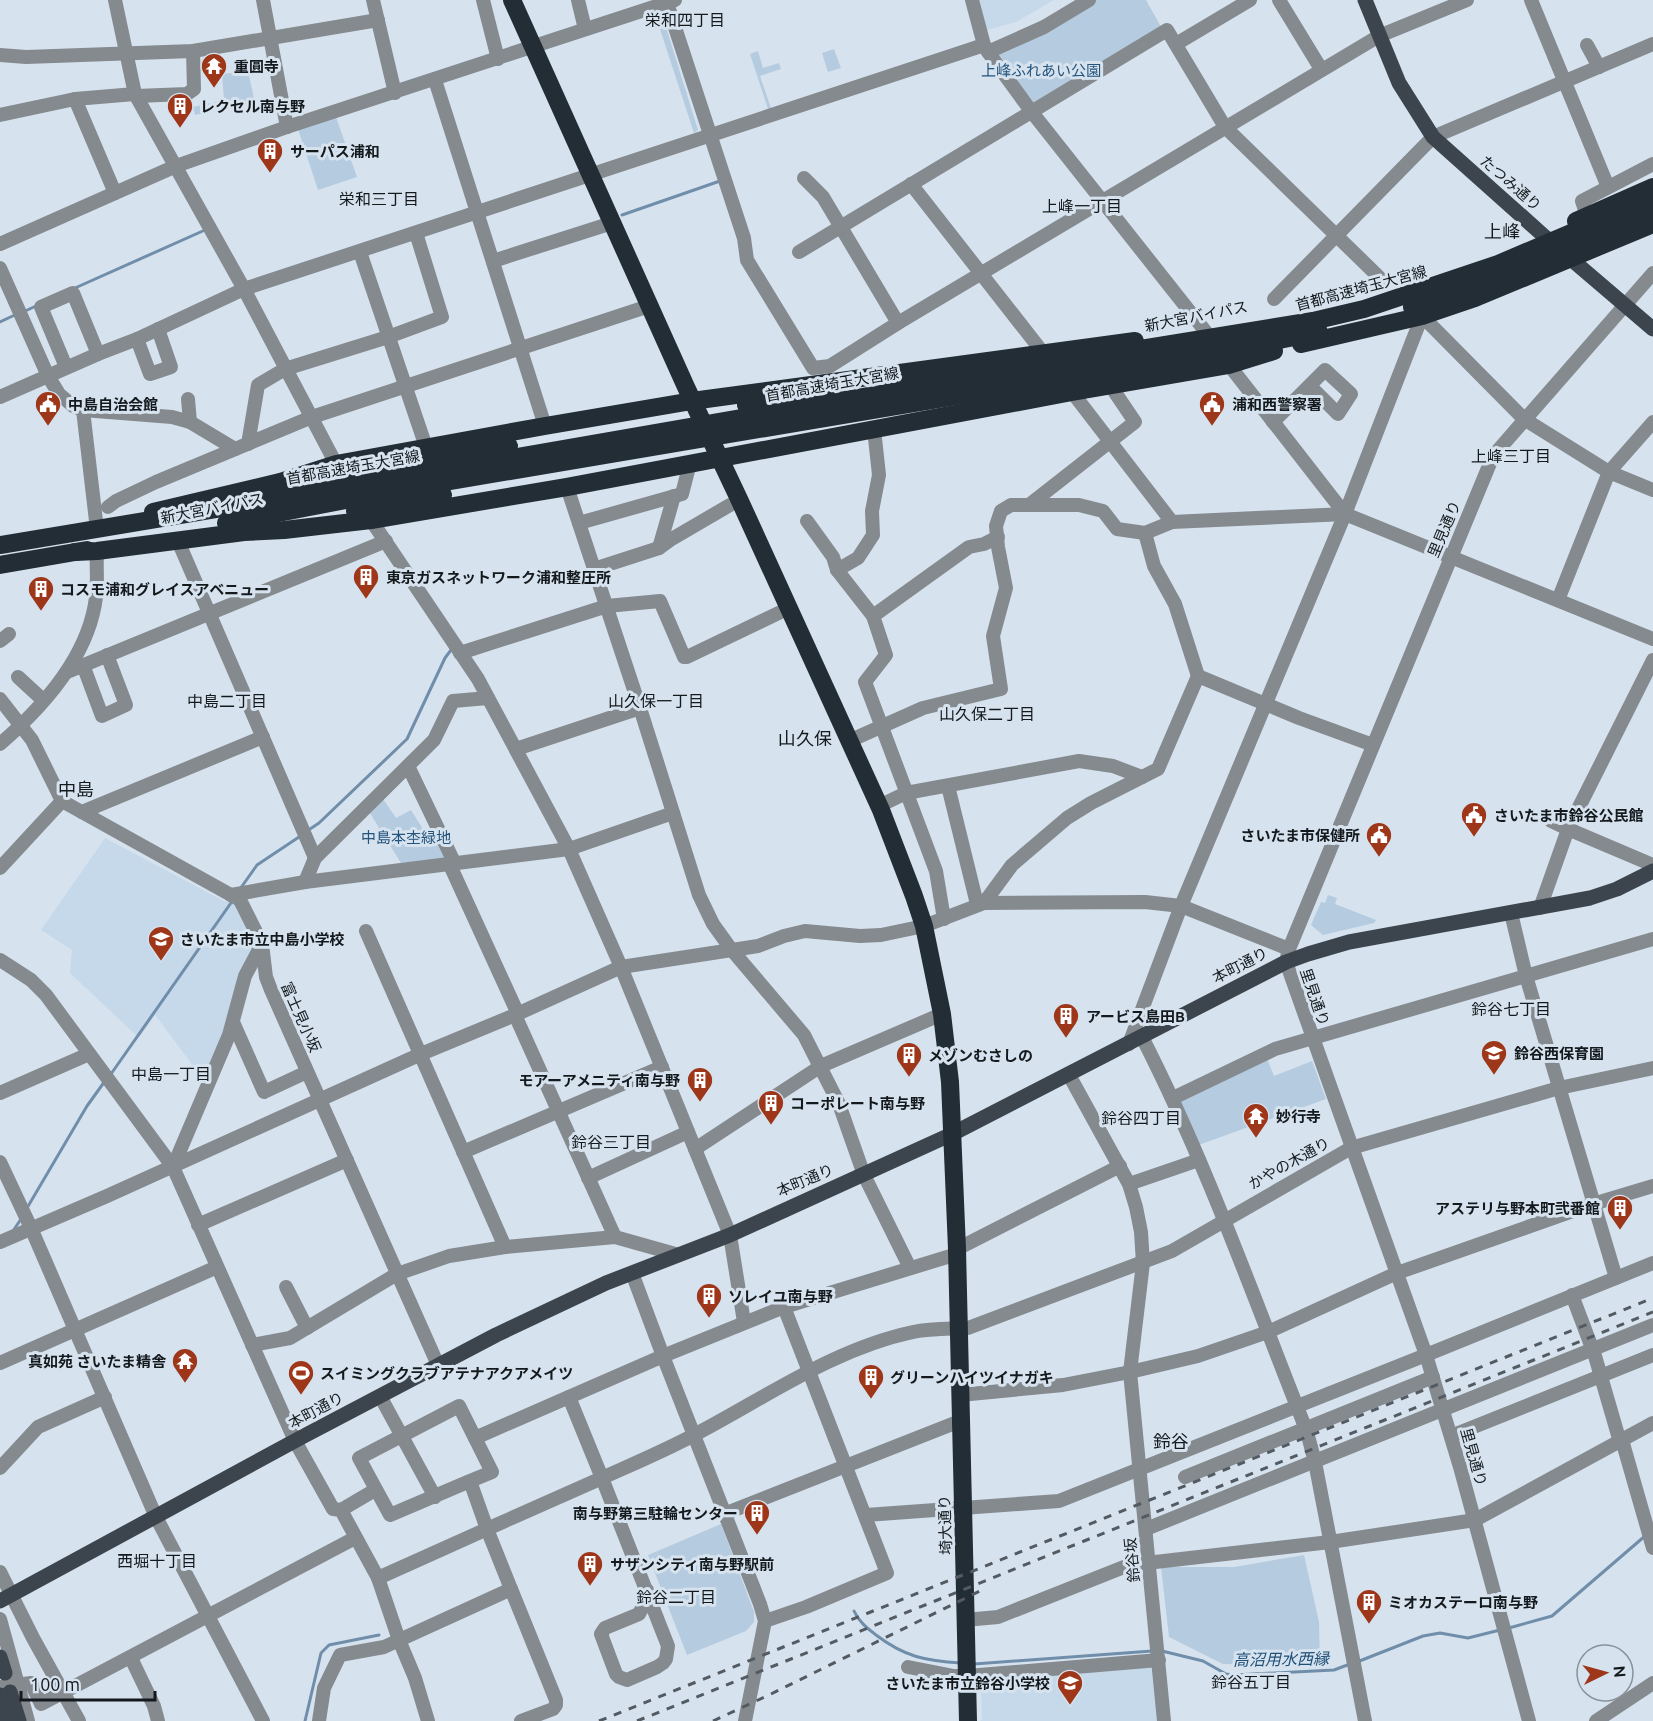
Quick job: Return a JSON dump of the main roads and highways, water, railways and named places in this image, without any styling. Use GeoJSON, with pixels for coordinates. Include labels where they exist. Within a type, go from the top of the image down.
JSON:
{"type":"FeatureCollection","features":[{"type":"Feature","properties":{"kind":"highway","name":"埼大通り"},"geometry":{"type":"LineString","coordinates":[[512,0],[692,401],[879,806],[924,926],[942,1014],[949,1071],[957,1251],[968,1721]]}},
{"type":"Feature","properties":{"kind":"highway","name":"新大宮バイパス"},"geometry":{"type":"LineString","coordinates":[[1222,361],[966,392],[729,427],[953,386],[1200,333],[1357,303],[1441,279],[1653,187]]}},
{"type":"Feature","properties":{"kind":"highway","name":"首都高速埼玉大宮線"},"geometry":{"type":"LineString","coordinates":[[0,545],[1313,321],[1364,309],[1498,264],[1653,198]]}},
{"type":"Feature","properties":{"kind":"highway","name":"首都高速埼玉大宮線"},"geometry":{"type":"LineString","coordinates":[[0,558],[1224,351],[1318,333],[1451,295],[1557,254],[1653,212]]}},
{"type":"Feature","properties":{"kind":"highway"},"geometry":{"type":"LineString","coordinates":[[75,552],[178,541],[567,487],[1110,385],[1274,351],[1422,316],[1475,298],[1653,224]]}},
{"type":"Feature","properties":{"kind":"highway"},"geometry":{"type":"LineString","coordinates":[[142,514],[426,447],[545,426],[692,401],[1200,333]]}},
{"type":"Feature","properties":{"kind":"highway"},"geometry":{"type":"LineString","coordinates":[[342,468],[682,419],[795,394],[882,385],[1066,356],[1133,350]]}},
{"type":"Feature","properties":{"kind":"highway"},"geometry":{"type":"LineString","coordinates":[[363,515],[716,448],[857,418],[884,408]]}},
{"type":"Feature","properties":{"kind":"highway","name":"新大宮バイパス"},"geometry":{"type":"LineString","coordinates":[[0,536],[102,514],[142,514],[465,469],[677,436],[0,565]]}},
{"type":"Feature","properties":{"kind":"main road","name":"たつみ通り"},"geometry":{"type":"LineString","coordinates":[[1365,0],[1399,83],[1433,137],[1570,259],[1653,329]]}},
{"type":"Feature","properties":{"kind":"main road","name":"本町通り"},"geometry":{"type":"LineString","coordinates":[[6,1598],[295,1441],[546,1310],[730,1234],[952,1134],[1136,1041],[1287,956],[1304,955],[1349,942],[1590,898],[1617,889],[1653,871]]}},
{"type":"Feature","properties":{"kind":"main road"},"geometry":{"type":"LineString","coordinates":[[0,1657],[6,1686],[19,1721]]}},
{"type":"Feature","properties":{"kind":"main road"},"geometry":{"type":"LineString","coordinates":[[6,1686],[7,1721]]}},
{"type":"Feature","properties":{"kind":"waterway"},"geometry":{"type":"LineString","coordinates":[[622,215],[720,181]]}},
{"type":"Feature","properties":{"kind":"waterway"},"geometry":{"type":"LineString","coordinates":[[75,288],[205,230]]}},
{"type":"Feature","properties":{"kind":"waterway"},"geometry":{"type":"LineString","coordinates":[[23,312],[36,306]]}},
{"type":"Feature","properties":{"kind":"waterway"},"geometry":{"type":"LineString","coordinates":[[0,322],[17,314]]}},
{"type":"Feature","properties":{"kind":"waterway"},"geometry":{"type":"LineString","coordinates":[[307,831],[319,823],[407,739],[445,658],[451,650]]}},
{"type":"Feature","properties":{"kind":"waterway"},"geometry":{"type":"LineString","coordinates":[[240,889],[257,865],[302,835]]}},
{"type":"Feature","properties":{"kind":"waterway"},"geometry":{"type":"LineString","coordinates":[[111,1074],[233,900]]}},
{"type":"Feature","properties":{"kind":"waterway"},"geometry":{"type":"LineString","coordinates":[[27,1208],[87,1106],[105,1081]]}},
{"type":"Feature","properties":{"kind":"waterway"},"geometry":{"type":"LineString","coordinates":[[13,1231],[21,1219]]}},
{"type":"Feature","properties":{"kind":"waterway","name":"高沼用水西縁"},"geometry":{"type":"LineString","coordinates":[[1509,1628],[1552,1616],[1645,1536]]}},
{"type":"Feature","properties":{"kind":"waterway","name":"高沼用水西縁"},"geometry":{"type":"LineString","coordinates":[[854,1611],[866,1627],[906,1653],[926,1659],[961,1663]]}},
{"type":"Feature","properties":{"kind":"waterway","name":"高沼用水西縁"},"geometry":{"type":"LineString","coordinates":[[1357,1662],[1423,1636],[1440,1633],[1468,1638],[1500,1630]]}},
{"type":"Feature","properties":{"kind":"waterway"},"geometry":{"type":"LineString","coordinates":[[305,1721],[321,1653],[329,1645],[379,1635]]}},
{"type":"Feature","properties":{"kind":"waterway","name":"高沼用水西縁"},"geometry":{"type":"LineString","coordinates":[[974,1664],[1152,1651]]}},
{"type":"Feature","properties":{"kind":"waterway","name":"高沼用水西縁"},"geometry":{"type":"LineString","coordinates":[[1162,1651],[1203,1661],[1226,1674],[1234,1675],[1334,1670],[1350,1664]]}},
{"type":"Feature","properties":{"kind":"railway"},"geometry":{"type":"LineString","coordinates":[[599,1721],[1653,1298]]}},
{"type":"Feature","properties":{"kind":"railway"},"geometry":{"type":"LineString","coordinates":[[637,1721],[1653,1312]]}},
{"type":"Feature","properties":{"kind":"railway"},"geometry":{"type":"LineString","coordinates":[[713,1721],[980,1591]]}},
{"type":"Feature","properties":{"kind":"place","name":"重圓寺"},"geometry":{"type":"Point","coordinates":[214,89]}},
{"type":"Feature","properties":{"kind":"place","name":"レクセル南与野"},"geometry":{"type":"Point","coordinates":[180,129]}},
{"type":"Feature","properties":{"kind":"place","name":"サーパス浦和"},"geometry":{"type":"Point","coordinates":[270,174]}},
{"type":"Feature","properties":{"kind":"place","name":"中島自治会館"},"geometry":{"type":"Point","coordinates":[48,427]}},
{"type":"Feature","properties":{"kind":"place","name":"浦和西警察署"},"geometry":{"type":"Point","coordinates":[1212,427]}},
{"type":"Feature","properties":{"kind":"place","name":"東京ガスネットワーク浦和整圧所"},"geometry":{"type":"Point","coordinates":[366,600]}},
{"type":"Feature","properties":{"kind":"place","name":"コスモ浦和グレイスアベニュー"},"geometry":{"type":"Point","coordinates":[41,612]}},
{"type":"Feature","properties":{"kind":"place","name":"さいたま市鈴谷公民館"},"geometry":{"type":"Point","coordinates":[1474,838]}},
{"type":"Feature","properties":{"kind":"place","name":"さいたま市保健所"},"geometry":{"type":"Point","coordinates":[1379,858]}},
{"type":"Feature","properties":{"kind":"place","name":"さいたま市立中島小学校"},"geometry":{"type":"Point","coordinates":[161,962]}},
{"type":"Feature","properties":{"kind":"place","name":"アービス島田B"},"geometry":{"type":"Point","coordinates":[1066,1039]}},
{"type":"Feature","properties":{"kind":"place","name":"鈴谷西保育園"},"geometry":{"type":"Point","coordinates":[1494,1076]}},
{"type":"Feature","properties":{"kind":"place","name":"メゾンむさしの"},"geometry":{"type":"Point","coordinates":[909,1078]}},
{"type":"Feature","properties":{"kind":"place","name":"モアーアメニティ南与野"},"geometry":{"type":"Point","coordinates":[700,1103]}},
{"type":"Feature","properties":{"kind":"place","name":"コーポレート南与野"},"geometry":{"type":"Point","coordinates":[771,1126]}},
{"type":"Feature","properties":{"kind":"place","name":"妙行寺"},"geometry":{"type":"Point","coordinates":[1256,1139]}},
{"type":"Feature","properties":{"kind":"place","name":"アステリ与野本町弐番館"},"geometry":{"type":"Point","coordinates":[1620,1231]}},
{"type":"Feature","properties":{"kind":"place","name":"ソレイユ南与野"},"geometry":{"type":"Point","coordinates":[709,1319]}},
{"type":"Feature","properties":{"kind":"place","name":"真如苑 さいたま精舎"},"geometry":{"type":"Point","coordinates":[185,1384]}},
{"type":"Feature","properties":{"kind":"place","name":"スイミングクラブアテナアクアメイツ"},"geometry":{"type":"Point","coordinates":[301,1396]}},
{"type":"Feature","properties":{"kind":"place","name":"グリーンハイツイナガキ"},"geometry":{"type":"Point","coordinates":[871,1400]}},
{"type":"Feature","properties":{"kind":"place","name":"南与野第三駐輪センター"},"geometry":{"type":"Point","coordinates":[757,1536]}},
{"type":"Feature","properties":{"kind":"place","name":"サザンシティ南与野駅前"},"geometry":{"type":"Point","coordinates":[590,1587]}},
{"type":"Feature","properties":{"kind":"place","name":"ミオカステーロ南与野"},"geometry":{"type":"Point","coordinates":[1369,1625]}},
{"type":"Feature","properties":{"kind":"place","name":"さいたま市立鈴谷小学校"},"geometry":{"type":"Point","coordinates":[1070,1706]}},
{"type":"Feature","properties":{"kind":"district","name":"栄和四丁目"},"geometry":{"type":"Point","coordinates":[685,20]}},
{"type":"Feature","properties":{"kind":"district","name":"栄和三丁目"},"geometry":{"type":"Point","coordinates":[379,199]}},
{"type":"Feature","properties":{"kind":"district","name":"上峰一丁目"},"geometry":{"type":"Point","coordinates":[1082,206]}},
{"type":"Feature","properties":{"kind":"district","name":"上峰"},"geometry":{"type":"Point","coordinates":[1502,231]}},
{"type":"Feature","properties":{"kind":"district","name":"上峰三丁目"},"geometry":{"type":"Point","coordinates":[1511,456]}},
{"type":"Feature","properties":{"kind":"district","name":"中島二丁目"},"geometry":{"type":"Point","coordinates":[227,701]}},
{"type":"Feature","properties":{"kind":"district","name":"山久保一丁目"},"geometry":{"type":"Point","coordinates":[656,701]}},
{"type":"Feature","properties":{"kind":"district","name":"山久保二丁目"},"geometry":{"type":"Point","coordinates":[987,714]}},
{"type":"Feature","properties":{"kind":"district","name":"山久保"},"geometry":{"type":"Point","coordinates":[805,738]}},
{"type":"Feature","properties":{"kind":"district","name":"中島"},"geometry":{"type":"Point","coordinates":[76,789]}},
{"type":"Feature","properties":{"kind":"district","name":"鈴谷七丁目"},"geometry":{"type":"Point","coordinates":[1511,1009]}},
{"type":"Feature","properties":{"kind":"district","name":"中島一丁目"},"geometry":{"type":"Point","coordinates":[171,1074]}},
{"type":"Feature","properties":{"kind":"district","name":"鈴谷四丁目"},"geometry":{"type":"Point","coordinates":[1141,1118]}},
{"type":"Feature","properties":{"kind":"district","name":"鈴谷三丁目"},"geometry":{"type":"Point","coordinates":[611,1142]}},
{"type":"Feature","properties":{"kind":"district","name":"鈴谷"},"geometry":{"type":"Point","coordinates":[1171,1441]}},
{"type":"Feature","properties":{"kind":"district","name":"西堀十丁目"},"geometry":{"type":"Point","coordinates":[157,1561]}},
{"type":"Feature","properties":{"kind":"district","name":"鈴谷二丁目"},"geometry":{"type":"Point","coordinates":[676,1597]}},
{"type":"Feature","properties":{"kind":"district","name":"鈴谷五丁目"},"geometry":{"type":"Point","coordinates":[1251,1682]}},
{"type":"Feature","properties":{"kind":"park label","name":"上峰ふれあい公園"},"geometry":{"type":"Point","coordinates":[1041,70]}},
{"type":"Feature","properties":{"kind":"park label","name":"中島本杢緑地"},"geometry":{"type":"Point","coordinates":[406,837]}}]}
